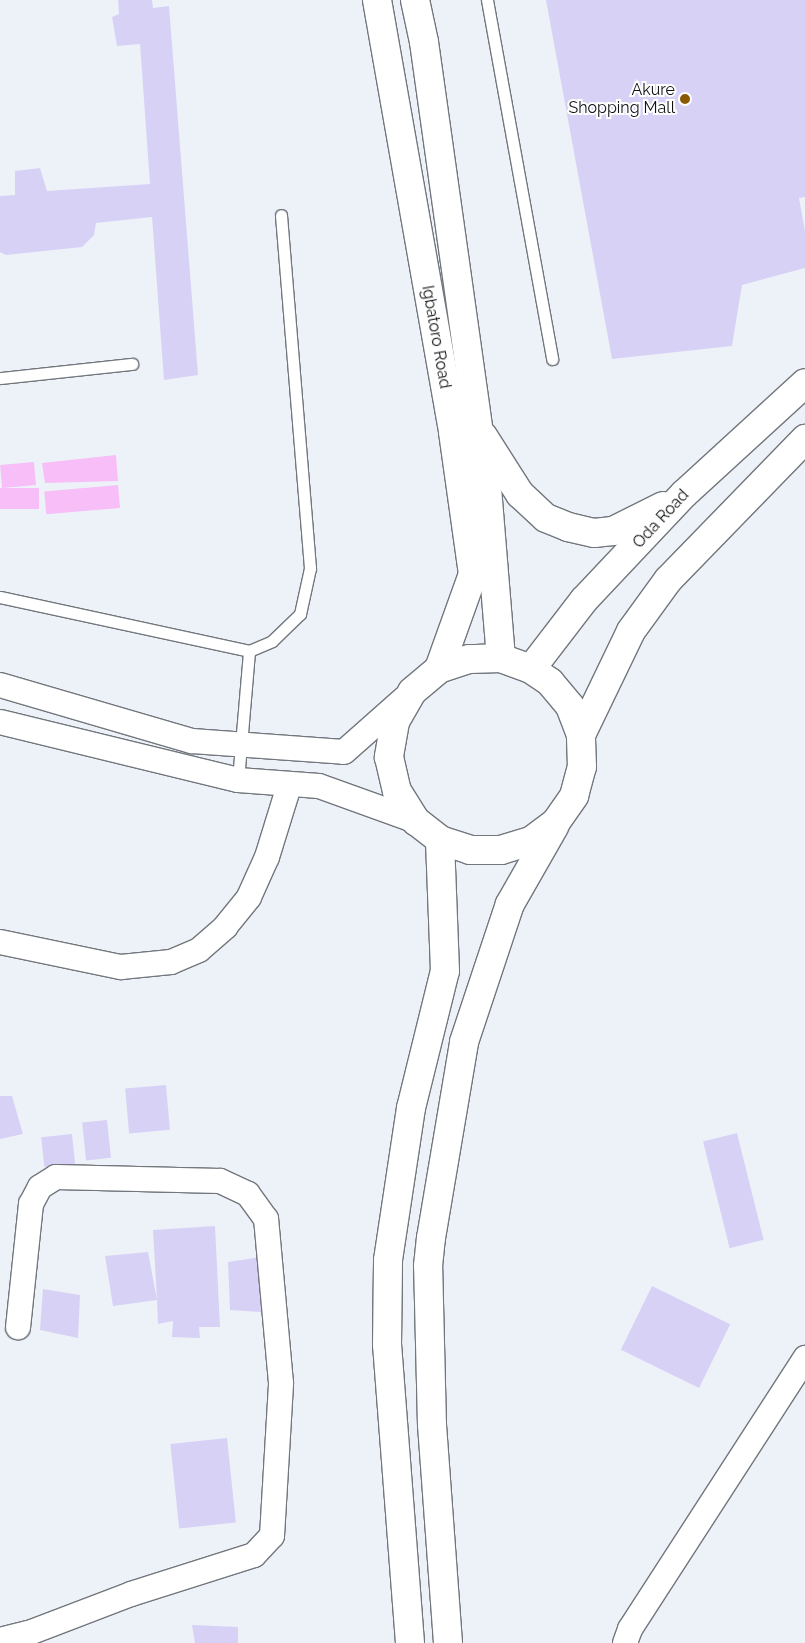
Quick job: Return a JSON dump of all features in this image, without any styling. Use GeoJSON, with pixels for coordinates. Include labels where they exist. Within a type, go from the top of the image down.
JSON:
{"type":"FeatureCollection","features":[{"type":"Feature","properties":{"kind":"street","name":"Igbatoro Road"},"geometry":{"type":"LineString","coordinates":[[377,0],[453,432],[473,574],[439,669]]}},
{"type":"Feature","properties":{"kind":"street","name":"Igbatoro Road"},"geometry":{"type":"LineString","coordinates":[[415,0],[424,42],[479,430],[501,658]]}},
{"type":"Feature","properties":{"kind":"street","name":"Oda Road"},"geometry":{"type":"LineString","coordinates":[[531,669],[584,600],[684,494],[805,383]]}},
{"type":"Feature","properties":{"kind":"street"},"geometry":{"type":"LineString","coordinates":[[479,430],[520,494],[546,518],[568,527],[594,533],[613,531],[684,494]]}},
{"type":"Feature","properties":{"kind":"street"},"geometry":{"type":"LineString","coordinates":[[581,736],[631,631],[663,588],[805,438]]}},
{"type":"Feature","properties":{"kind":"street"},"geometry":{"type":"LineString","coordinates":[[0,685],[192,741],[344,752],[439,669],[469,659],[501,658],[531,669],[550,682],[570,706],[581,736],[582,766],[574,796],[556,822],[510,904],[464,1042],[431,1238],[428,1266],[432,1424],[448,1643]]}},
{"type":"Feature","properties":{"kind":"street"},"geometry":{"type":"LineString","coordinates":[[412,692],[394,722],[389,757],[397,791],[416,821]]}},
{"type":"Feature","properties":{"kind":"street"},"geometry":{"type":"LineString","coordinates":[[0,722],[238,780],[289,786],[319,786],[416,821],[440,840],[470,850],[501,850],[531,841],[556,822]]}},
{"type":"Feature","properties":{"kind":"street"},"geometry":{"type":"LineString","coordinates":[[0,942],[121,967],[171,962],[199,950],[226,927],[249,897],[267,858],[289,786]]}},
{"type":"Feature","properties":{"kind":"street"},"geometry":{"type":"LineString","coordinates":[[410,1643],[387,1345],[388,1260],[411,1108],[445,971],[440,840]]}},
{"type":"Feature","properties":{"kind":"street"},"geometry":{"type":"LineString","coordinates":[[0,1640],[29,1634],[130,1594],[254,1555],[272,1536],[282,1382],[266,1219],[248,1194],[220,1181],[56,1177],[40,1187],[31,1204],[18,1327]]}},
{"type":"Feature","properties":{"kind":"street"},"geometry":{"type":"LineString","coordinates":[[625,1643],[630,1629],[805,1358]]}},
{"type":"Feature","properties":{"kind":"lane"},"geometry":{"type":"LineString","coordinates":[[486,0],[552,359]]}},
{"type":"Feature","properties":{"kind":"lane"},"geometry":{"type":"LineString","coordinates":[[0,597],[249,651],[272,641],[300,614],[310,568],[281,215]]}},
{"type":"Feature","properties":{"kind":"lane"},"geometry":{"type":"LineString","coordinates":[[0,378],[132,364]]}},
{"type":"Feature","properties":{"kind":"lane"},"geometry":{"type":"LineString","coordinates":[[238,780],[249,651]]}},
{"type":"Feature","properties":{"kind":"shaded area"},"geometry":{"type":"Polygon","coordinates":[[[116,455],[118,481],[45,483],[42,463],[116,455]]]}},
{"type":"Feature","properties":{"kind":"shaded area"},"geometry":{"type":"Polygon","coordinates":[[[34,462],[36,485],[2,488],[0,465],[34,462]]]}},
{"type":"Feature","properties":{"kind":"shaded area"},"geometry":{"type":"Polygon","coordinates":[[[118,485],[120,508],[46,514],[44,491],[118,485]]]}},
{"type":"Feature","properties":{"kind":"shaded area"},"geometry":{"type":"Polygon","coordinates":[[[0,488],[39,488],[39,509],[0,509],[0,488]]]}},
{"type":"Feature","properties":{"kind":"building"},"geometry":{"type":"Polygon","coordinates":[[[118,0],[152,0],[153,8],[169,6],[198,375],[164,380],[152,217],[96,223],[94,235],[82,247],[6,255],[0,252],[0,196],[15,195],[15,171],[40,168],[47,191],[150,184],[140,44],[117,46],[112,17],[119,14],[118,0]]]}},
{"type":"Feature","properties":{"kind":"building","name":"Akure Shopping Mall"},"geometry":{"type":"Polygon","coordinates":[[[546,0],[805,0],[805,197],[799,198],[805,231],[805,268],[742,285],[732,346],[612,359],[546,0]]]}},
{"type":"Feature","properties":{"kind":"building"},"geometry":{"type":"Polygon","coordinates":[[[166,1085],[170,1130],[129,1133],[125,1089],[166,1085]]]}},
{"type":"Feature","properties":{"kind":"building"},"geometry":{"type":"Polygon","coordinates":[[[0,1096],[12,1096],[23,1134],[0,1139],[0,1096]]]}},
{"type":"Feature","properties":{"kind":"building"},"geometry":{"type":"Polygon","coordinates":[[[107,1120],[111,1158],[86,1160],[82,1123],[107,1120]]]}},
{"type":"Feature","properties":{"kind":"building"},"geometry":{"type":"Polygon","coordinates":[[[737,1133],[764,1240],[730,1248],[703,1141],[737,1133]]]}},
{"type":"Feature","properties":{"kind":"building"},"geometry":{"type":"Polygon","coordinates":[[[72,1134],[75,1164],[44,1167],[41,1137],[72,1134]]]}},
{"type":"Feature","properties":{"kind":"building"},"geometry":{"type":"Polygon","coordinates":[[[215,1226],[220,1327],[199,1327],[200,1338],[172,1337],[173,1321],[158,1324],[153,1230],[215,1226]]]}},
{"type":"Feature","properties":{"kind":"building"},"geometry":{"type":"Polygon","coordinates":[[[148,1252],[157,1300],[113,1306],[105,1256],[148,1252]]]}},
{"type":"Feature","properties":{"kind":"building"},"geometry":{"type":"Polygon","coordinates":[[[261,1257],[261,1312],[230,1310],[228,1262],[261,1257]]]}},
{"type":"Feature","properties":{"kind":"building"},"geometry":{"type":"Polygon","coordinates":[[[652,1286],[730,1324],[699,1388],[621,1350],[652,1286]]]}},
{"type":"Feature","properties":{"kind":"building"},"geometry":{"type":"Polygon","coordinates":[[[43,1289],[80,1295],[78,1338],[40,1330],[43,1289]]]}},
{"type":"Feature","properties":{"kind":"building"},"geometry":{"type":"Polygon","coordinates":[[[227,1438],[236,1523],[179,1528],[170,1444],[227,1438]]]}},
{"type":"Feature","properties":{"kind":"building"},"geometry":{"type":"Polygon","coordinates":[[[192,1625],[238,1627],[238,1643],[195,1643],[192,1625]]]}},
{"type":"Feature","properties":{"kind":"place","name":"Akure Shopping Mall"},"geometry":{"type":"Point","coordinates":[685,99]}}]}
